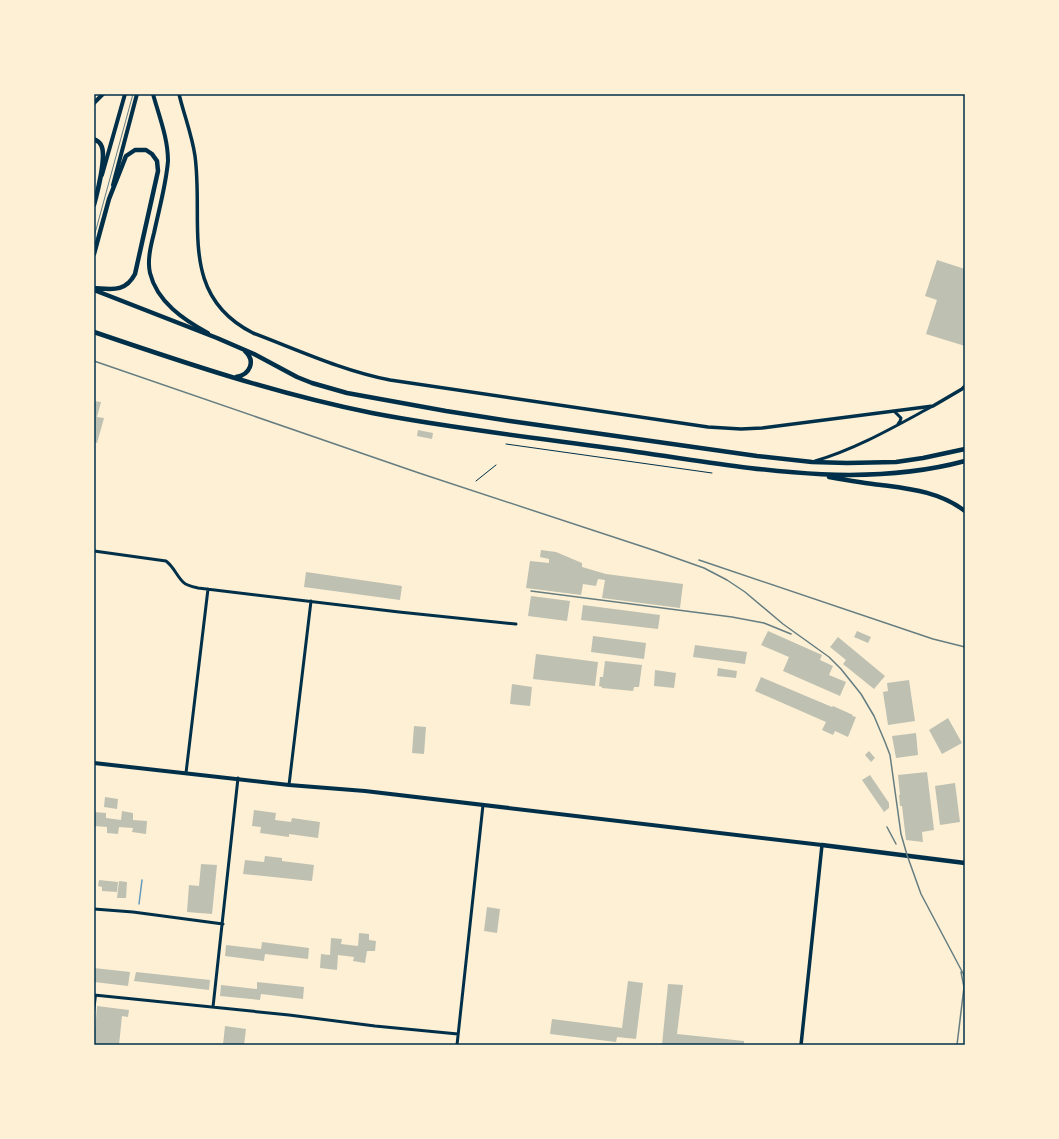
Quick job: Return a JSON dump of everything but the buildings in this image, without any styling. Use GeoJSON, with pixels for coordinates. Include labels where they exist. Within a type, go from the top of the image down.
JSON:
{"type":"FeatureCollection","features":[{"type":"Feature","properties":{"kind":"main road"},"geometry":{"type":"LineString","coordinates":[[94,103],[103,94]]}},
{"type":"Feature","properties":{"kind":"main road"},"geometry":{"type":"LineString","coordinates":[[94,205],[125,94]]}},
{"type":"Feature","properties":{"kind":"main road"},"geometry":{"type":"LineString","coordinates":[[94,254],[137,94]]}},
{"type":"Feature","properties":{"kind":"main road"},"geometry":{"type":"LineString","coordinates":[[153,94],[162,126],[168,161],[150,255],[150,273],[162,296],[175,311],[190,322],[218,338]]}},
{"type":"Feature","properties":{"kind":"main road"},"geometry":{"type":"LineString","coordinates":[[94,139],[101,144],[103,150],[100,182]]}},
{"type":"Feature","properties":{"kind":"main road"},"geometry":{"type":"LineString","coordinates":[[94,289],[110,290],[120,288],[127,284],[135,274],[158,171],[158,164],[152,154],[146,150],[139,149],[129,153],[125,159],[109,200]]}},
{"type":"Feature","properties":{"kind":"main road"},"geometry":{"type":"LineString","coordinates":[[94,289],[218,338],[254,354],[297,377],[347,393],[510,421],[757,456],[812,462],[896,462],[965,449]]}},
{"type":"Feature","properties":{"kind":"main road"},"geometry":{"type":"LineString","coordinates":[[94,332],[230,377],[350,408],[420,422],[912,489],[932,494],[950,501],[965,511]]}},
{"type":"Feature","properties":{"kind":"main road"},"geometry":{"type":"LineString","coordinates":[[230,377],[243,375],[250,367],[251,361],[249,355],[240,348]]}},
{"type":"Feature","properties":{"kind":"main road"},"geometry":{"type":"LineString","coordinates":[[809,474],[846,475],[896,472],[924,469],[965,461]]}},
{"type":"Feature","properties":{"kind":"main road"},"geometry":{"type":"LineString","coordinates":[[94,763],[484,805],[965,862]]}},
{"type":"Feature","properties":{"kind":"street"},"geometry":{"type":"LineString","coordinates":[[179,94],[195,156],[198,202],[198,251],[203,278],[218,306],[233,321],[253,333],[332,363],[372,376],[453,390],[708,427],[741,429],[762,428],[933,406]]}},
{"type":"Feature","properties":{"kind":"street"},"geometry":{"type":"LineString","coordinates":[[812,462],[832,456],[896,426],[933,406],[965,386]]}},
{"type":"Feature","properties":{"kind":"street"},"geometry":{"type":"LineString","coordinates":[[895,412],[901,418],[896,426]]}},
{"type":"Feature","properties":{"kind":"street"},"geometry":{"type":"LineString","coordinates":[[94,551],[166,562],[171,565],[185,583],[198,588],[399,612],[516,624]]}},
{"type":"Feature","properties":{"kind":"street"},"geometry":{"type":"LineString","coordinates":[[186,773],[208,589]]}},
{"type":"Feature","properties":{"kind":"street"},"geometry":{"type":"LineString","coordinates":[[289,785],[310,601]]}},
{"type":"Feature","properties":{"kind":"street"},"geometry":{"type":"LineString","coordinates":[[213,1007],[238,778]]}},
{"type":"Feature","properties":{"kind":"street"},"geometry":{"type":"LineString","coordinates":[[457,1045],[484,805]]}},
{"type":"Feature","properties":{"kind":"street"},"geometry":{"type":"LineString","coordinates":[[800,1045],[822,845]]}},
{"type":"Feature","properties":{"kind":"street"},"geometry":{"type":"LineString","coordinates":[[94,909],[133,912],[223,924]]}},
{"type":"Feature","properties":{"kind":"street"},"geometry":{"type":"LineString","coordinates":[[94,1012],[95,995],[458,1034]]}},
{"type":"Feature","properties":{"kind":"path"},"geometry":{"type":"LineString","coordinates":[[506,444],[712,473]]}},
{"type":"Feature","properties":{"kind":"path"},"geometry":{"type":"LineString","coordinates":[[476,481],[496,465]]}},
{"type":"Feature","properties":{"kind":"waterway"},"geometry":{"type":"LineString","coordinates":[[139,904],[142,880]]}},
{"type":"Feature","properties":{"kind":"tram line"},"geometry":{"type":"LineString","coordinates":[[94,237],[133,94]]}},
{"type":"Feature","properties":{"kind":"railway"},"geometry":{"type":"LineString","coordinates":[[94,361],[419,473],[704,568],[727,580],[745,592],[783,624],[829,657],[841,669],[861,694],[874,716],[890,755],[901,834],[907,855],[921,894],[965,977]]}},
{"type":"Feature","properties":{"kind":"railway"},"geometry":{"type":"LineString","coordinates":[[699,560],[933,639],[965,647]]}},
{"type":"Feature","properties":{"kind":"railway"},"geometry":{"type":"LineString","coordinates":[[531,591],[732,617],[764,623],[791,634]]}},
{"type":"Feature","properties":{"kind":"railway"},"geometry":{"type":"LineString","coordinates":[[887,827],[896,844]]}},
{"type":"Feature","properties":{"kind":"railway"},"geometry":{"type":"LineString","coordinates":[[957,1045],[964,987],[961,972]]}}]}
